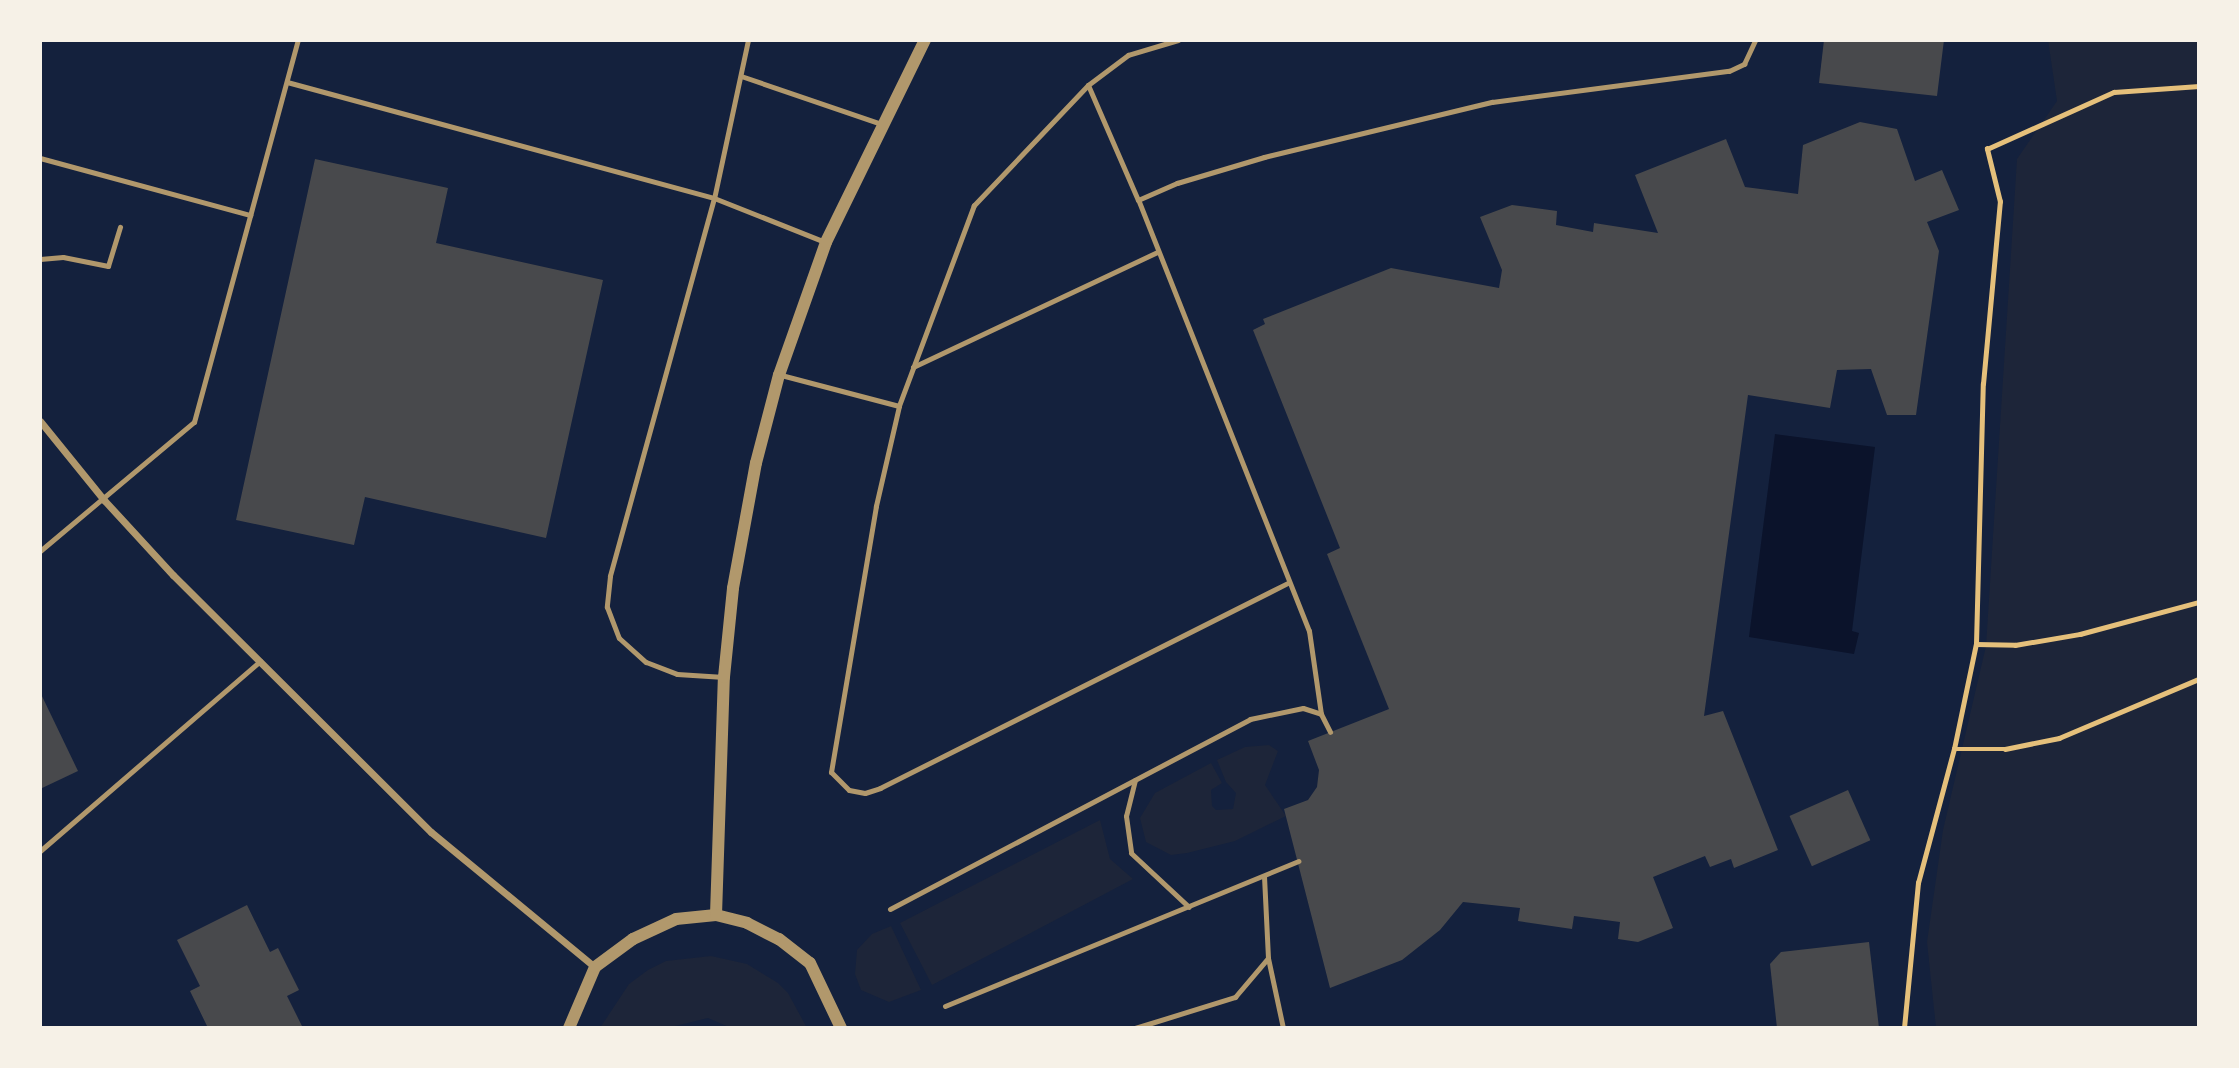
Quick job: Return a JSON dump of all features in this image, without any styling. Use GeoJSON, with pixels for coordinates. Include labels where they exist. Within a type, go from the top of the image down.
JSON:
{"type":"FeatureCollection","features":[{"type":"Feature","properties":{"kind":"street"},"geometry":{"type":"LineString","coordinates":[[716,915],[724,677],[733,589],[751,488],[779,375],[826,242],[881,124],[925,40]]}},
{"type":"Feature","properties":{"kind":"street"},"geometry":{"type":"LineString","coordinates":[[40,421],[104,500],[431,832],[595,967]]}},
{"type":"Feature","properties":{"kind":"street"},"geometry":{"type":"LineString","coordinates":[[569,1028],[595,967],[633,939],[676,919],[716,915],[758,928],[810,963],[841,1028]]}},
{"type":"Feature","properties":{"kind":"lane"},"geometry":{"type":"LineString","coordinates":[[40,551],[194,422],[298,40]]}},
{"type":"Feature","properties":{"kind":"lane"},"geometry":{"type":"LineString","coordinates":[[724,677],[677,674],[646,662],[619,638],[607,607],[610,576],[714,198],[748,40]]}},
{"type":"Feature","properties":{"kind":"lane"},"geometry":{"type":"LineString","coordinates":[[1178,40],[1128,55],[1088,85],[974,205],[899,406],[876,506],[831,772],[849,790],[864,793],[880,788],[1287,583]]}},
{"type":"Feature","properties":{"kind":"lane"},"geometry":{"type":"LineString","coordinates":[[1138,200],[1177,183],[1264,157],[1492,102],[1729,71],[1744,64],[1755,40]]}},
{"type":"Feature","properties":{"kind":"lane"},"geometry":{"type":"LineString","coordinates":[[741,76],[881,124]]}},
{"type":"Feature","properties":{"kind":"lane"},"geometry":{"type":"LineString","coordinates":[[287,82],[714,198],[826,242]]}},
{"type":"Feature","properties":{"kind":"lane"},"geometry":{"type":"LineString","coordinates":[[1088,85],[1138,200],[1287,583],[1309,631],[1321,714],[1330,732]]}},
{"type":"Feature","properties":{"kind":"lane"},"geometry":{"type":"LineString","coordinates":[[40,158],[250,215]]}},
{"type":"Feature","properties":{"kind":"lane"},"geometry":{"type":"LineString","coordinates":[[40,259],[63,257],[108,265],[120,227]]}},
{"type":"Feature","properties":{"kind":"lane"},"geometry":{"type":"LineString","coordinates":[[912,367],[1157,252]]}},
{"type":"Feature","properties":{"kind":"lane"},"geometry":{"type":"LineString","coordinates":[[779,375],[899,406]]}},
{"type":"Feature","properties":{"kind":"lane"},"geometry":{"type":"LineString","coordinates":[[40,851],[260,661]]}},
{"type":"Feature","properties":{"kind":"lane"},"geometry":{"type":"LineString","coordinates":[[890,909],[1250,719],[1303,708],[1321,714]]}},
{"type":"Feature","properties":{"kind":"lane"},"geometry":{"type":"LineString","coordinates":[[1135,780],[1126,816],[1131,853],[1189,907]]}},
{"type":"Feature","properties":{"kind":"lane"},"geometry":{"type":"LineString","coordinates":[[945,1006],[1298,861]]}},
{"type":"Feature","properties":{"kind":"lane"},"geometry":{"type":"LineString","coordinates":[[1264,876],[1268,958],[1283,1028]]}},
{"type":"Feature","properties":{"kind":"lane"},"geometry":{"type":"LineString","coordinates":[[1135,1028],[1236,997],[1268,958]]}},
{"type":"Feature","properties":{"kind":"path"},"geometry":{"type":"LineString","coordinates":[[1904,1028],[1918,883],[1954,749],[1976,644],[1983,384],[2000,202],[1987,149],[2114,92],[2199,86]]}},
{"type":"Feature","properties":{"kind":"path"},"geometry":{"type":"LineString","coordinates":[[1976,644],[2015,645],[2080,634],[2199,603]]}},
{"type":"Feature","properties":{"kind":"path"},"geometry":{"type":"LineString","coordinates":[[1954,749],[2005,748],[2059,738],[2199,679]]}},
{"type":"Feature","properties":{"kind":"shaded area"},"geometry":{"type":"Polygon","coordinates":[[[2048,40],[2199,40],[2199,1028],[1936,1028],[1927,942],[1943,830],[1986,646],[2017,159],[2057,101],[2048,40]]]}},
{"type":"Feature","properties":{"kind":"shaded area"},"geometry":{"type":"Polygon","coordinates":[[[1775,434],[1875,447],[1852,631],[1859,633],[1854,654],[1749,637],[1775,434]]]}},
{"type":"Feature","properties":{"kind":"shaded area"},"geometry":{"type":"Polygon","coordinates":[[[1269,745],[1278,751],[1265,785],[1286,816],[1235,841],[1187,853],[1171,855],[1146,842],[1140,818],[1155,793],[1211,763],[1222,783],[1211,790],[1212,806],[1216,810],[1233,809],[1236,793],[1226,782],[1217,760],[1245,747],[1269,745]]]}},
{"type":"Feature","properties":{"kind":"shaded area"},"geometry":{"type":"Polygon","coordinates":[[[1100,820],[1110,859],[1133,879],[932,985],[900,923],[1100,820]]]}},
{"type":"Feature","properties":{"kind":"shaded area"},"geometry":{"type":"Polygon","coordinates":[[[891,926],[921,990],[889,1002],[861,990],[855,974],[857,950],[872,934],[891,926]]]}},
{"type":"Feature","properties":{"kind":"shaded area"},"geometry":{"type":"Polygon","coordinates":[[[711,956],[747,964],[778,983],[788,993],[807,1028],[731,1028],[708,1018],[667,1028],[600,1028],[629,984],[648,970],[666,961],[711,956]]]}},
{"type":"Feature","properties":{"kind":"building"},"geometry":{"type":"Polygon","coordinates":[[[1824,40],[1944,40],[1937,96],[1819,83],[1824,40]]]}},
{"type":"Feature","properties":{"kind":"building"},"geometry":{"type":"Polygon","coordinates":[[[1860,122],[1897,129],[1915,181],[1942,170],[1959,210],[1927,222],[1939,251],[1916,415],[1887,415],[1871,369],[1837,370],[1830,408],[1748,395],[1704,716],[1723,711],[1778,850],[1734,868],[1731,859],[1710,867],[1705,856],[1653,877],[1673,928],[1638,942],[1618,939],[1620,922],[1574,916],[1572,929],[1518,921],[1520,908],[1463,902],[1440,930],[1402,960],[1330,988],[1284,809],[1308,800],[1317,787],[1319,770],[1308,741],[1389,709],[1327,554],[1340,548],[1253,330],[1265,324],[1263,319],[1391,268],[1499,288],[1502,270],[1480,217],[1512,205],[1557,211],[1556,225],[1593,232],[1594,223],[1658,233],[1635,175],[1726,139],[1745,187],[1798,194],[1803,145],[1860,122]]]}},
{"type":"Feature","properties":{"kind":"building"},"geometry":{"type":"Polygon","coordinates":[[[315,159],[448,188],[436,243],[603,280],[546,538],[365,497],[354,545],[236,520],[315,159]]]}},
{"type":"Feature","properties":{"kind":"building"},"geometry":{"type":"Polygon","coordinates":[[[40,692],[78,771],[40,789],[40,692]]]}},
{"type":"Feature","properties":{"kind":"building"},"geometry":{"type":"Polygon","coordinates":[[[1848,790],[1870,840],[1812,866],[1790,816],[1848,790]]]}},
{"type":"Feature","properties":{"kind":"building"},"geometry":{"type":"Polygon","coordinates":[[[247,905],[270,952],[278,948],[299,990],[287,996],[303,1028],[208,1028],[190,991],[200,986],[177,940],[247,905]]]}},
{"type":"Feature","properties":{"kind":"building"},"geometry":{"type":"Polygon","coordinates":[[[1869,942],[1879,1028],[1777,1028],[1770,964],[1781,952],[1869,942]]]}}]}
